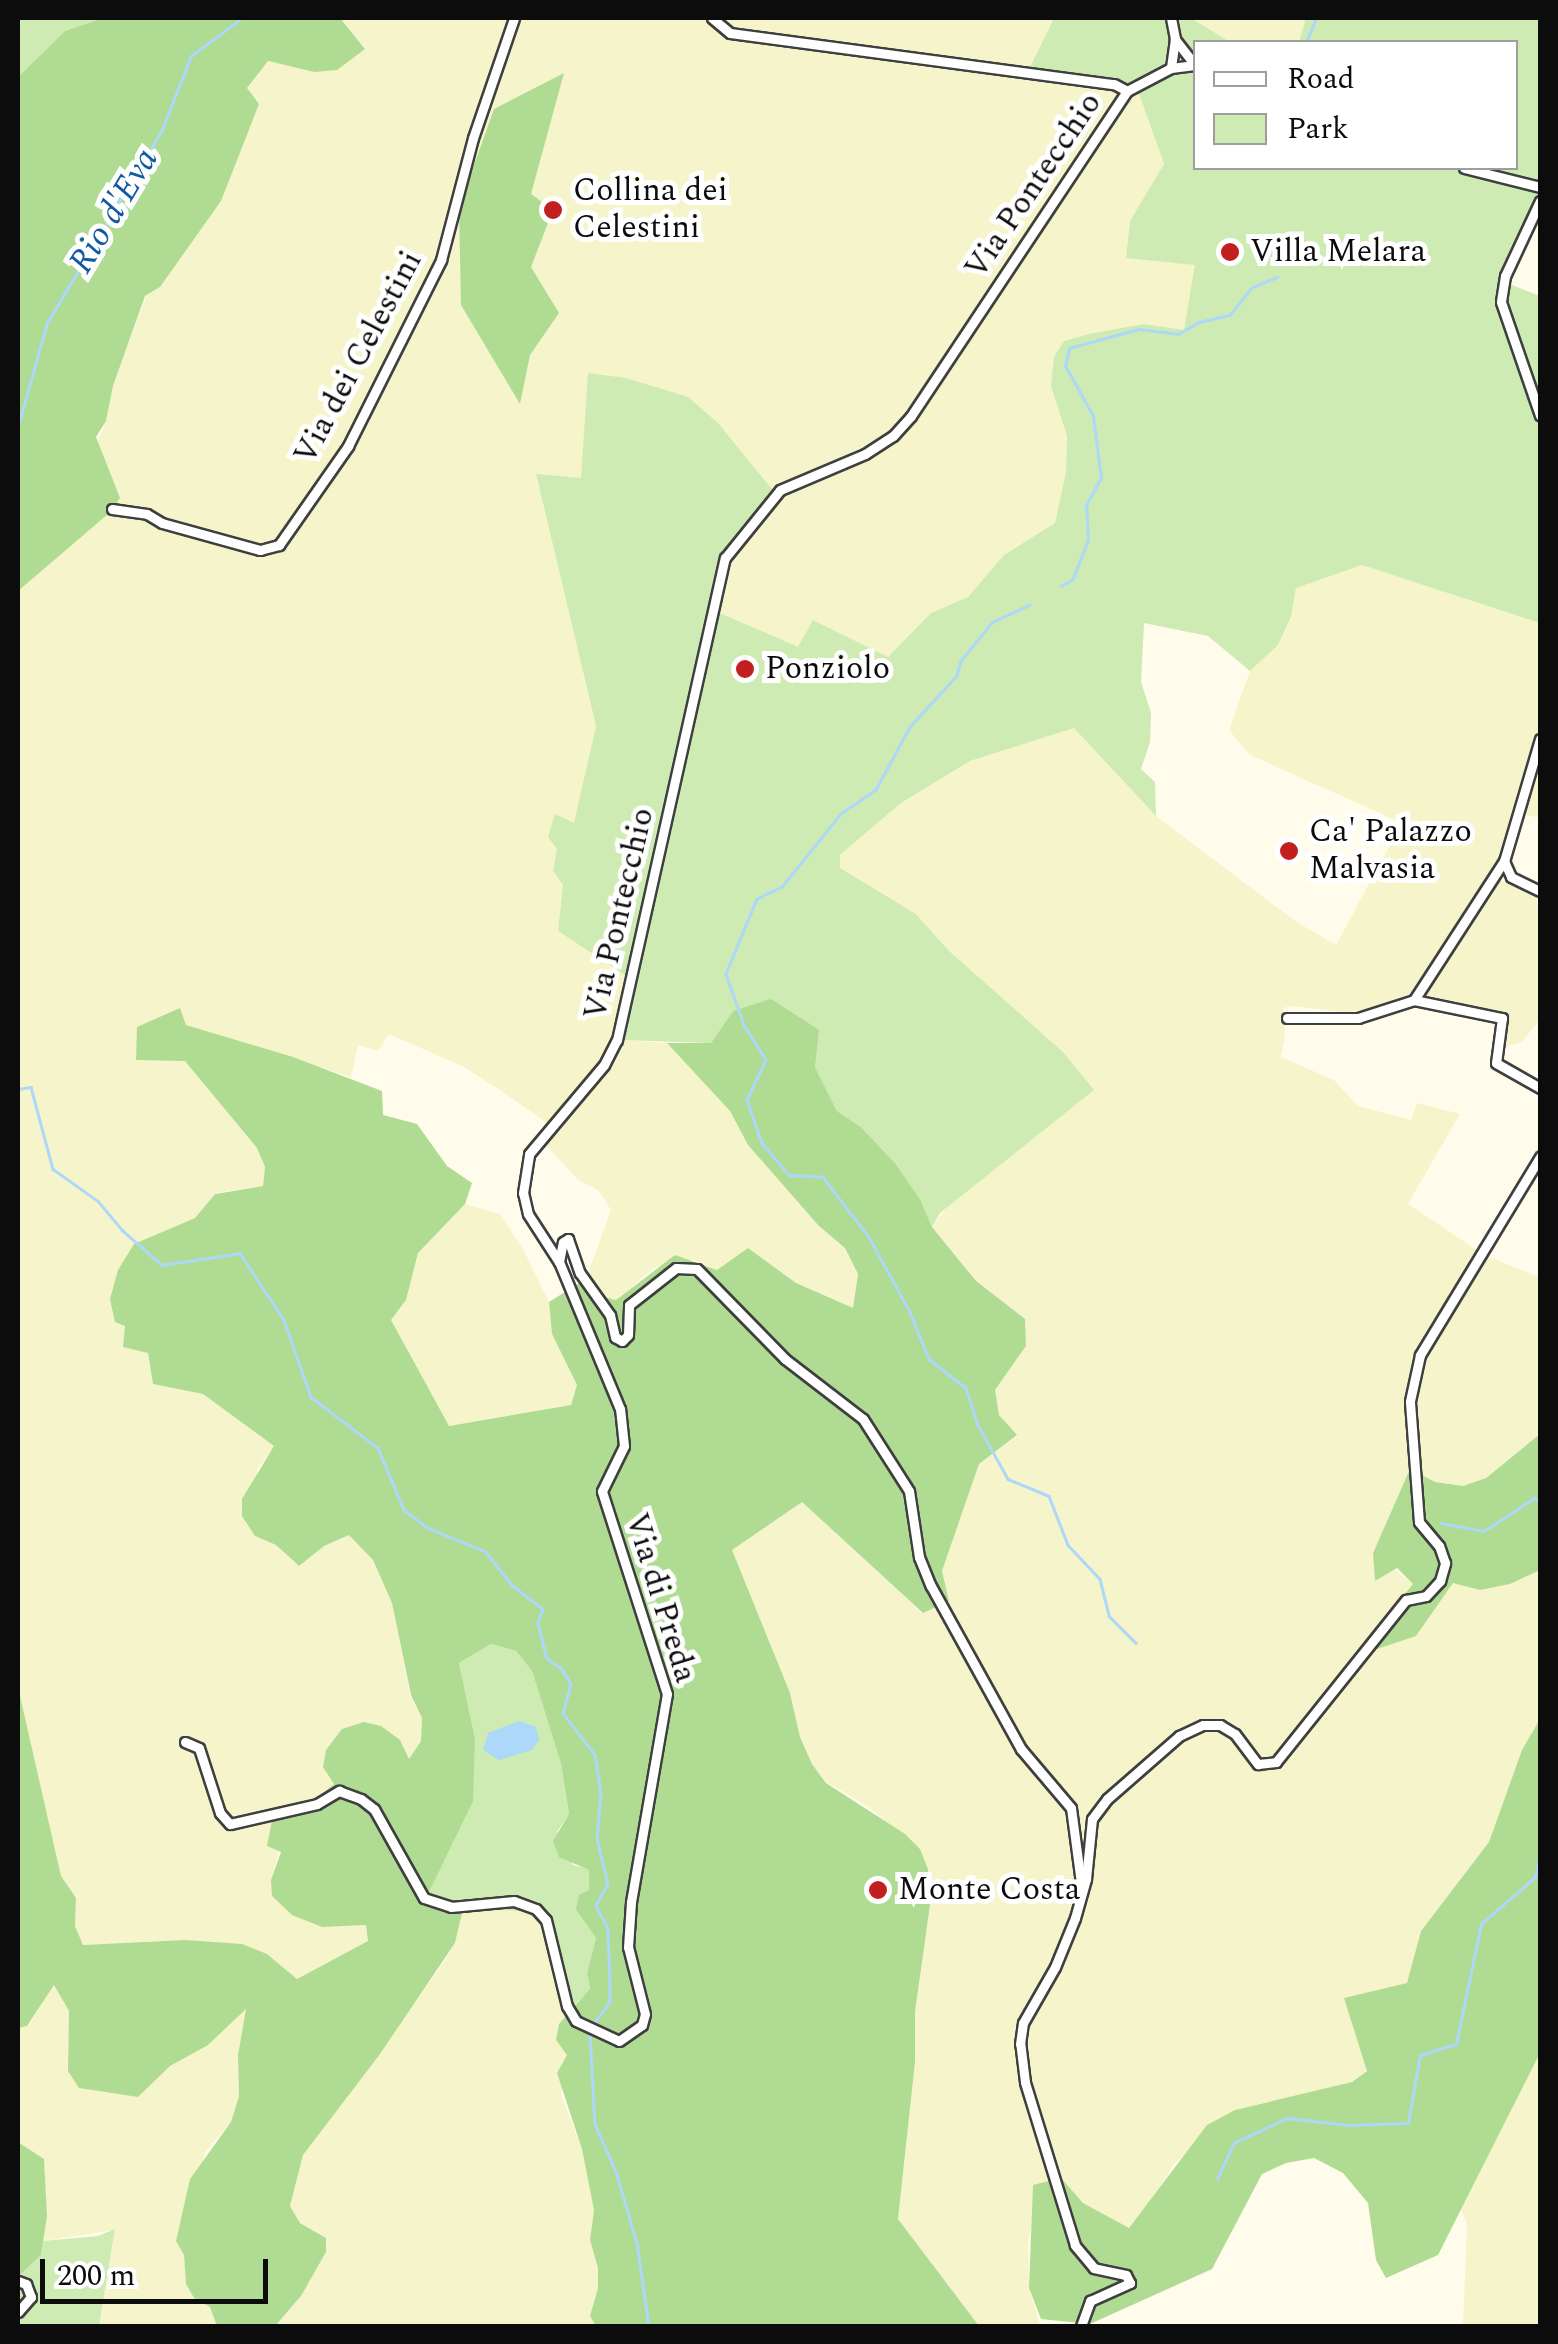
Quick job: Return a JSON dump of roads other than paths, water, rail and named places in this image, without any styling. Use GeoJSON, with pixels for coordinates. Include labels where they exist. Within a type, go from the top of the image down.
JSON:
{"type":"FeatureCollection","features":[{"type":"Feature","properties":{"kind":"street","name":"Via dei Celestini"},"geometry":{"type":"LineString","coordinates":[[112,509],[146,514],[260,550],[279,545],[348,446],[441,260],[473,138],[514,18]]}},
{"type":"Feature","properties":{"kind":"street"},"geometry":{"type":"LineString","coordinates":[[712,18],[730,32],[1114,84],[1127,91]]}},
{"type":"Feature","properties":{"kind":"street"},"geometry":{"type":"LineString","coordinates":[[1171,18],[1175,40],[1171,68],[1193,65]]}},
{"type":"Feature","properties":{"kind":"street"},"geometry":{"type":"LineString","coordinates":[[1175,40],[1193,62]]}},
{"type":"Feature","properties":{"kind":"street","name":"Via Pontecchio"},"geometry":{"type":"LineString","coordinates":[[559,1262],[528,1214],[523,1193],[529,1154],[604,1065],[617,1040],[726,558],[780,490],[865,454],[892,436],[911,416],[1127,91],[1171,68]]}},
{"type":"Feature","properties":{"kind":"street"},"geometry":{"type":"LineString","coordinates":[[1472,170],[1540,187]]}},
{"type":"Feature","properties":{"kind":"street"},"geometry":{"type":"LineString","coordinates":[[1540,200],[1501,287],[1504,319],[1540,415]]}},
{"type":"Feature","properties":{"kind":"street"},"geometry":{"type":"LineString","coordinates":[[1414,1000],[1504,861],[1540,740]]}},
{"type":"Feature","properties":{"kind":"street"},"geometry":{"type":"LineString","coordinates":[[1504,861],[1512,877],[1540,890]]}},
{"type":"Feature","properties":{"kind":"street"},"geometry":{"type":"LineString","coordinates":[[1287,1018],[1358,1018],[1414,1000],[1502,1018],[1496,1063],[1540,1088]]}},
{"type":"Feature","properties":{"kind":"street"},"geometry":{"type":"LineString","coordinates":[[1081,2326],[1090,2300],[1130,2282],[1126,2275],[1094,2268],[1075,2245],[1024,2082],[1020,2044],[1022,2023],[1055,1967],[1082,1890],[1092,1818],[1107,1799],[1179,1736],[1203,1725],[1220,1725],[1236,1734],[1258,1764],[1276,1762],[1406,1600],[1426,1596],[1440,1581],[1446,1563],[1439,1546],[1419,1522],[1410,1401],[1420,1355],[1540,1157]]}},
{"type":"Feature","properties":{"kind":"street"},"geometry":{"type":"LineString","coordinates":[[559,1262],[563,1242],[568,1239],[580,1274],[610,1315],[615,1337],[622,1341],[628,1335],[630,1305],[676,1268],[697,1269],[784,1359],[863,1419],[910,1492],[919,1558],[931,1586],[1021,1750],[1071,1808],[1082,1890]]}},
{"type":"Feature","properties":{"kind":"street","name":"Via di Preda"},"geometry":{"type":"LineString","coordinates":[[185,1742],[200,1748],[220,1813],[230,1824],[317,1804],[338,1791],[374,1809],[424,1898],[450,1906],[514,1900],[536,1909],[546,1920],[567,2006],[576,2021],[620,2041],[642,2025],[644,2014],[628,1947],[631,1902],[667,1694],[602,1491],[624,1446],[620,1409],[559,1262]]}},
{"type":"Feature","properties":{"kind":"street"},"geometry":{"type":"LineString","coordinates":[[18,2281],[26,2284],[31,2297],[18,2312]]}},
{"type":"Feature","properties":{"kind":"water"},"geometry":{"type":"Polygon","coordinates":[[[519,1721],[536,1727],[539,1740],[532,1750],[499,1760],[483,1750],[488,1733],[519,1721]]]}},
{"type":"Feature","properties":{"kind":"waterway","name":"Rio d'Eva"},"geometry":{"type":"LineString","coordinates":[[18,426],[47,323],[161,132],[191,56],[242,18]]}},
{"type":"Feature","properties":{"kind":"waterway"},"geometry":{"type":"LineString","coordinates":[[1307,40],[1316,18]]}},
{"type":"Feature","properties":{"kind":"waterway"},"geometry":{"type":"LineString","coordinates":[[1061,586],[1072,580],[1088,540],[1086,505],[1101,478],[1093,416],[1065,366],[1069,348],[1139,329],[1178,334],[1199,322],[1230,315],[1251,288],[1277,277]]}},
{"type":"Feature","properties":{"kind":"waterway"},"geometry":{"type":"LineString","coordinates":[[1030,605],[993,622],[961,661],[957,676],[910,727],[876,790],[841,814],[782,887],[757,899],[726,974],[744,1025],[766,1060],[747,1100],[762,1143],[789,1175],[823,1177],[869,1237],[910,1312],[929,1359],[966,1388],[978,1425],[1008,1479],[1049,1496],[1068,1545],[1100,1579],[1109,1616],[1136,1643]]}},
{"type":"Feature","properties":{"kind":"waterway"},"geometry":{"type":"LineString","coordinates":[[18,1089],[31,1087],[53,1169],[98,1201],[122,1230],[162,1265],[240,1253],[284,1320],[311,1397],[378,1448],[404,1510],[428,1528],[485,1551],[512,1585],[543,1609],[538,1623],[547,1658],[562,1669],[571,1684],[563,1713],[595,1755],[601,1793],[597,1838],[608,1884],[596,1906],[608,1929],[610,2002],[593,2025]]}},
{"type":"Feature","properties":{"kind":"waterway"},"geometry":{"type":"LineString","coordinates":[[1441,1523],[1484,1531],[1534,1498],[1540,1500]]}},
{"type":"Feature","properties":{"kind":"waterway"},"geometry":{"type":"LineString","coordinates":[[1217,2179],[1234,2143],[1287,2118],[1349,2125],[1408,2123],[1420,2055],[1456,2044],[1481,1924],[1535,1877],[1540,1855]]}},
{"type":"Feature","properties":{"kind":"waterway"},"geometry":{"type":"LineString","coordinates":[[590,2033],[595,2124],[616,2172],[637,2243],[649,2326]]}},
{"type":"Feature","properties":{"kind":"place","name":"Collina dei Celestini"},"geometry":{"type":"Point","coordinates":[553,210]}},
{"type":"Feature","properties":{"kind":"place","name":"Villa Melara"},"geometry":{"type":"Point","coordinates":[1230,252]}},
{"type":"Feature","properties":{"kind":"place","name":"Ponziolo"},"geometry":{"type":"Point","coordinates":[745,669]}},
{"type":"Feature","properties":{"kind":"place","name":"Ca' Palazzo Malvasia"},"geometry":{"type":"Point","coordinates":[1289,851]}},
{"type":"Feature","properties":{"kind":"place","name":"Monte Costa"},"geometry":{"type":"Point","coordinates":[878,1890]}}]}
